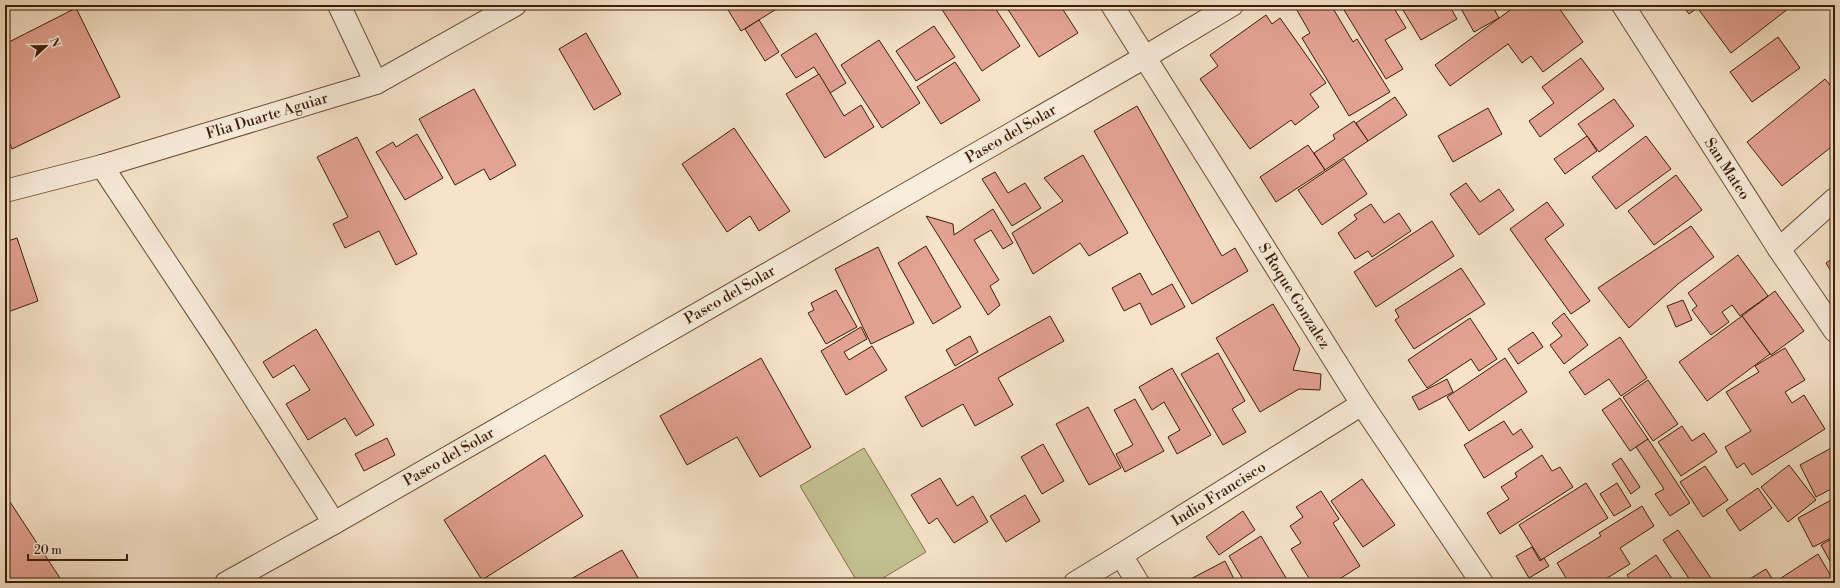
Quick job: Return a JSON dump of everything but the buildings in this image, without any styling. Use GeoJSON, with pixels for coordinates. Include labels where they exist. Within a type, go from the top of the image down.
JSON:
{"type":"FeatureCollection","features":[{"type":"Feature","properties":{"kind":"street"},"geometry":{"type":"LineString","coordinates":[[339,5],[376,83]]}},
{"type":"Feature","properties":{"kind":"street","name":"Flia Duarte Aguiar"},"geometry":{"type":"LineString","coordinates":[[5,191],[102,166],[376,83],[515,5]]}},
{"type":"Feature","properties":{"kind":"street","name":"S Roque Gonzalez"},"geometry":{"type":"LineString","coordinates":[[1112,5],[1362,404],[1482,583]]}},
{"type":"Feature","properties":{"kind":"street","name":"Paseo del Solar"},"geometry":{"type":"LineString","coordinates":[[226,583],[334,523],[1145,57],[1232,5]]}},
{"type":"Feature","properties":{"kind":"street","name":"San Mateo"},"geometry":{"type":"LineString","coordinates":[[1623,5],[1779,249],[1835,331]]}},
{"type":"Feature","properties":{"kind":"street"},"geometry":{"type":"LineString","coordinates":[[102,166],[220,344],[334,523]]}},
{"type":"Feature","properties":{"kind":"street"},"geometry":{"type":"LineString","coordinates":[[1779,249],[1835,199]]}},
{"type":"Feature","properties":{"kind":"street","name":"Indio Francisco"},"geometry":{"type":"LineString","coordinates":[[1075,583],[1121,556],[1362,404]]}},
{"type":"Feature","properties":{"kind":"street"},"geometry":{"type":"LineString","coordinates":[[1121,556],[1138,583]]}},
{"type":"Feature","properties":{"kind":"shaded area"},"geometry":{"type":"Polygon","coordinates":[[[864,448],[926,552],[875,583],[858,583],[800,486],[864,448]]]}}]}
